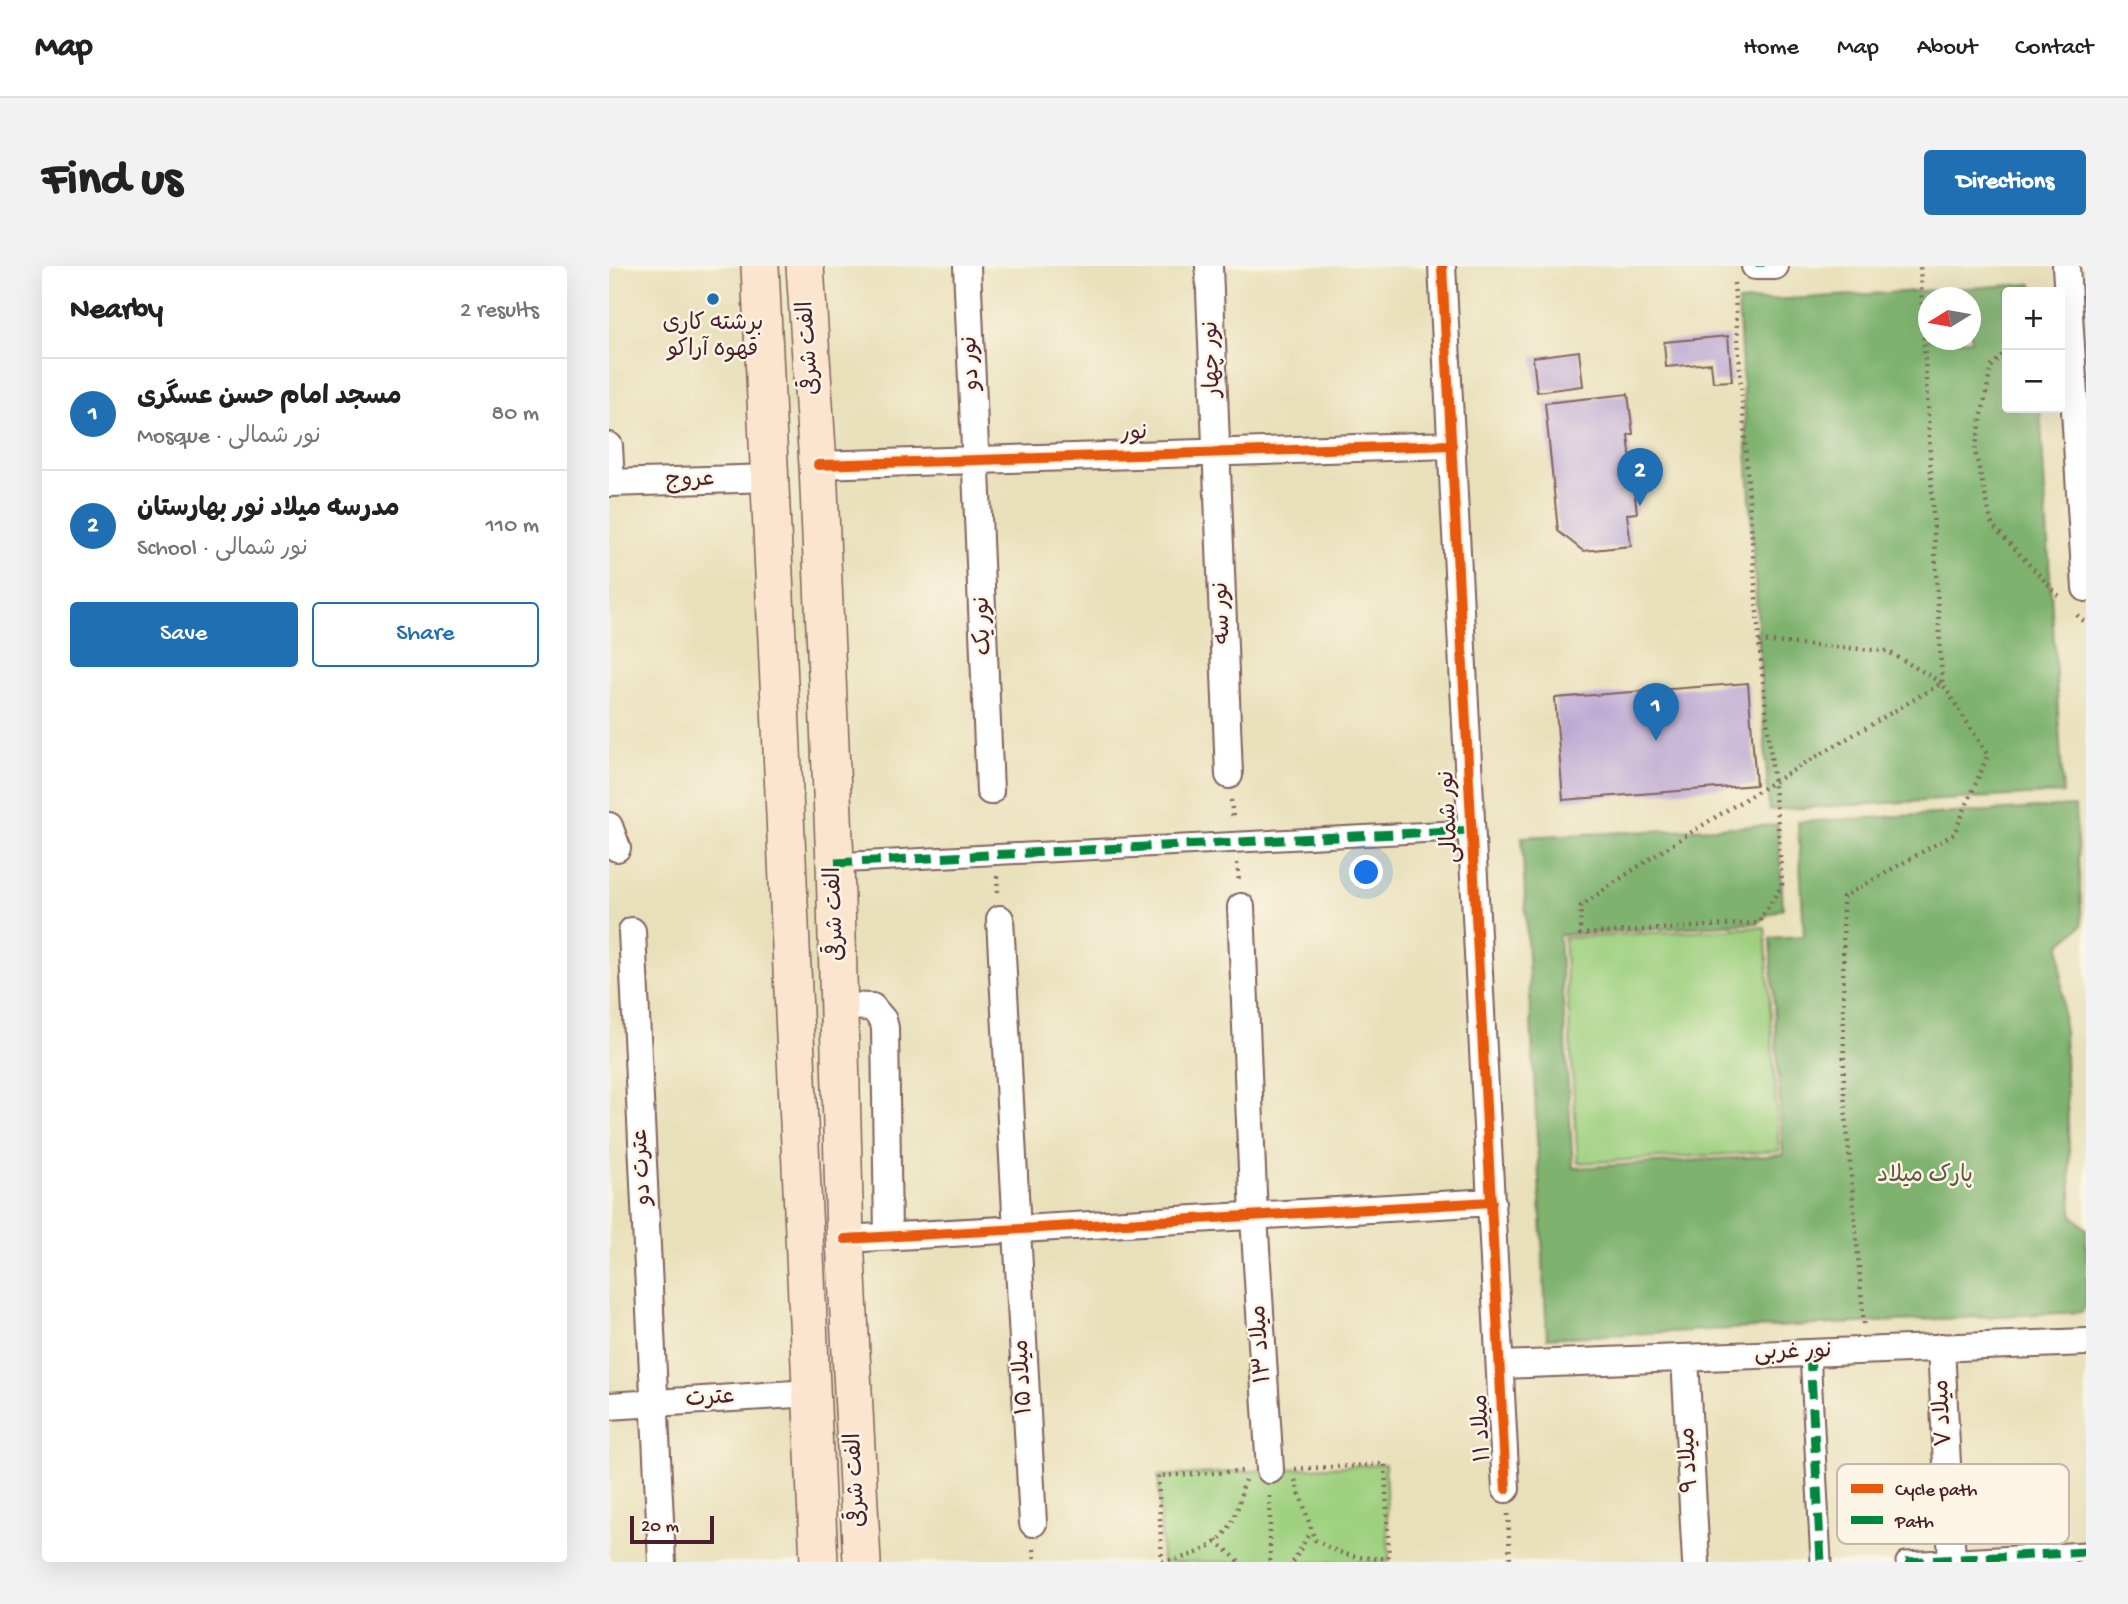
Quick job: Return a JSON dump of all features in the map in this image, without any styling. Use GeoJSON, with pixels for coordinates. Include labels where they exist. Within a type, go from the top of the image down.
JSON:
{"type":"FeatureCollection","features":[{"type":"Feature","properties":{"kind":"main road","name":"الفت شرقی"},"geometry":{"type":"LineString","coordinates":[[760,266],[772,478],[819,1562]]}},
{"type":"Feature","properties":{"kind":"main road","name":"الفت شرقی"},"geometry":{"type":"LineString","coordinates":[[805,266],[818,465],[835,863],[845,1239],[862,1562]]}},
{"type":"Feature","properties":{"kind":"street","name":"نور دو"},"geometry":{"type":"LineString","coordinates":[[967,266],[977,460]]}},
{"type":"Feature","properties":{"kind":"street","name":"نور چهار"},"geometry":{"type":"LineString","coordinates":[[1209,266],[1217,452]]}},
{"type":"Feature","properties":{"kind":"street","name":"نور شمالی"},"geometry":{"type":"LineString","coordinates":[[1442,266],[1501,1365]]}},
{"type":"Feature","properties":{"kind":"street"},"geometry":{"type":"LineString","coordinates":[[1752,270],[1775,266]]}},
{"type":"Feature","properties":{"kind":"street"},"geometry":{"type":"LineString","coordinates":[[2066,266],[2080,418],[2077,596]]}},
{"type":"Feature","properties":{"kind":"street","name":"نور"},"geometry":{"type":"LineString","coordinates":[[818,465],[1452,445]]}},
{"type":"Feature","properties":{"kind":"street"},"geometry":{"type":"LineString","coordinates":[[609,446],[610,483]]}},
{"type":"Feature","properties":{"kind":"street","name":"نور سه"},"geometry":{"type":"LineString","coordinates":[[1217,452],[1229,775]]}},
{"type":"Feature","properties":{"kind":"street","name":"نور یک"},"geometry":{"type":"LineString","coordinates":[[977,460],[990,791]]}},
{"type":"Feature","properties":{"kind":"street","name":"عروج"},"geometry":{"type":"LineString","coordinates":[[610,483],[772,478]]}},
{"type":"Feature","properties":{"kind":"street"},"geometry":{"type":"LineString","coordinates":[[835,863],[1472,830]]}},
{"type":"Feature","properties":{"kind":"street","name":"میلاد ۱۳"},"geometry":{"type":"LineString","coordinates":[[1241,907],[1254,1217],[1270,1470]]}},
{"type":"Feature","properties":{"kind":"street","name":"میلاد ۱۵"},"geometry":{"type":"LineString","coordinates":[[1000,919],[1033,1523]]}},
{"type":"Feature","properties":{"kind":"street","name":"عترت دو"},"geometry":{"type":"LineString","coordinates":[[632,931],[662,1562]]}},
{"type":"Feature","properties":{"kind":"street"},"geometry":{"type":"LineString","coordinates":[[839,1006],[871,1007],[883,1020],[885,1028],[888,1236]]}},
{"type":"Feature","properties":{"kind":"street"},"geometry":{"type":"LineString","coordinates":[[845,1239],[1492,1202]]}},
{"type":"Feature","properties":{"kind":"street","name":"نور غربی"},"geometry":{"type":"LineString","coordinates":[[1501,1365],[2086,1342]]}},
{"type":"Feature","properties":{"kind":"street","name":"میلاد ۷"},"geometry":{"type":"LineString","coordinates":[[1941,1347],[1947,1464]]}},
{"type":"Feature","properties":{"kind":"street"},"geometry":{"type":"LineString","coordinates":[[1810,1353],[1821,1562]]}},
{"type":"Feature","properties":{"kind":"street","name":"میلاد ۹"},"geometry":{"type":"LineString","coordinates":[[1685,1358],[1696,1562]]}},
{"type":"Feature","properties":{"kind":"street","name":"میلاد ۱۱"},"geometry":{"type":"LineString","coordinates":[[1501,1365],[1506,1489]]}},
{"type":"Feature","properties":{"kind":"street","name":"عترت"},"geometry":{"type":"LineString","coordinates":[[609,1406],[810,1393]]}},
{"type":"Feature","properties":{"kind":"street"},"geometry":{"type":"LineString","coordinates":[[1906,1562],[2086,1552]]}},
{"type":"Feature","properties":{"kind":"path"},"geometry":{"type":"LineString","coordinates":[[1920,266],[1941,683]]}},
{"type":"Feature","properties":{"kind":"path"},"geometry":{"type":"LineString","coordinates":[[1752,270],[1759,641],[1773,772],[1774,786],[1778,825],[1781,885],[1758,923],[1580,934],[1581,906],[1631,870],[1761,791],[1773,784],[1785,777],[1808,762],[1941,683]]}},
{"type":"Feature","properties":{"kind":"path"},"geometry":{"type":"LineString","coordinates":[[2006,350],[1991,367],[1975,450],[1992,526],[2077,596]]}},
{"type":"Feature","properties":{"kind":"path"},"geometry":{"type":"LineString","coordinates":[[2077,614],[2086,624]]}},
{"type":"Feature","properties":{"kind":"path"},"geometry":{"type":"LineString","coordinates":[[1759,641],[1887,651],[1941,683],[1988,755],[1954,834],[1843,898],[1844,1094],[1867,1350]]}},
{"type":"Feature","properties":{"kind":"path"},"geometry":{"type":"LineString","coordinates":[[1270,1470],[1315,1540],[1341,1555],[1361,1559],[1389,1558]]}},
{"type":"Feature","properties":{"kind":"path"},"geometry":{"type":"LineString","coordinates":[[1162,1561],[1186,1559],[1207,1550],[1224,1535],[1270,1470]]}},
{"type":"Feature","properties":{"kind":"path"},"geometry":{"type":"LineString","coordinates":[[1270,1470],[1270,1562]]}},
{"type":"Feature","properties":{"kind":"path"},"geometry":{"type":"LineString","coordinates":[[1506,1489],[1510,1562]]}},
{"type":"Feature","properties":{"kind":"path"},"geometry":{"type":"LineString","coordinates":[[1293,1562],[1311,1532]]}},
{"type":"Feature","properties":{"kind":"path"},"geometry":{"type":"LineString","coordinates":[[1216,1541],[1240,1562]]}},
{"type":"Feature","properties":{"kind":"green space"},"geometry":{"type":"Polygon","coordinates":[[[2032,284],[2032,287],[2002,287],[2002,413],[2040,413],[2063,793],[1769,810],[1738,302],[1918,291],[1918,350],[1981,350],[1981,287],[2032,284]]]}},
{"type":"Feature","properties":{"kind":"green space","name":"پارک میلاد"},"geometry":{"type":"Polygon","coordinates":[[[2075,806],[2082,925],[2060,945],[2072,1215],[2086,1229],[2086,1306],[2082,1312],[1547,1338],[1522,837],[1778,825],[1783,908],[1767,915],[1758,923],[1559,935],[1573,1168],[1783,1155],[1770,938],[1804,936],[1798,822],[2075,806]]]}},
{"type":"Feature","properties":{"kind":"green space"},"geometry":{"type":"Polygon","coordinates":[[[1765,927],[1779,1151],[1578,1163],[1564,938],[1765,927]]]}},
{"type":"Feature","properties":{"kind":"green space"},"geometry":{"type":"Polygon","coordinates":[[[1385,1464],[1389,1562],[1162,1562],[1158,1476],[1385,1464]]]}},
{"type":"Feature","properties":{"kind":"building"},"geometry":{"type":"Polygon","coordinates":[[[1728,336],[1732,381],[1713,382],[1711,363],[1666,367],[1664,342],[1728,336]]]}},
{"type":"Feature","properties":{"kind":"building"},"geometry":{"type":"Polygon","coordinates":[[[1579,351],[1583,386],[1537,392],[1533,357],[1579,351]]]}},
{"type":"Feature","properties":{"kind":"building"},"geometry":{"type":"Polygon","coordinates":[[[1628,394],[1633,434],[1628,435],[1637,513],[1627,514],[1631,546],[1583,551],[1558,531],[1545,403],[1628,394]]]}},
{"type":"Feature","properties":{"kind":"building"},"geometry":{"type":"Polygon","coordinates":[[[1748,683],[1756,785],[1563,800],[1555,698],[1748,683]]]}},
{"type":"Feature","properties":{"kind":"marked path"},"geometry":{"type":"LineString","coordinates":[[835,863],[1472,830]]}},
{"type":"Feature","properties":{"kind":"marked path"},"geometry":{"type":"LineString","coordinates":[[1810,1353],[1821,1562]]}},
{"type":"Feature","properties":{"kind":"marked path"},"geometry":{"type":"LineString","coordinates":[[1906,1562],[2086,1552]]}},
{"type":"Feature","properties":{"kind":"cycle path"},"geometry":{"type":"LineString","coordinates":[[1442,266],[1506,1489]]}},
{"type":"Feature","properties":{"kind":"cycle path"},"geometry":{"type":"LineString","coordinates":[[818,465],[1452,445]]}},
{"type":"Feature","properties":{"kind":"cycle path"},"geometry":{"type":"LineString","coordinates":[[845,1239],[1492,1202]]}},
{"type":"Feature","properties":{"kind":"place","name":"برشته کاری قهوه آراکو"},"geometry":{"type":"Point","coordinates":[713,299]}},
{"type":"Feature","properties":{"kind":"place","name":"مدرسه میلاد نور بهارستان"},"geometry":{"type":"Point","coordinates":[1640,506]}},
{"type":"Feature","properties":{"kind":"place","name":"مسجد امام حسن عسگری"},"geometry":{"type":"Point","coordinates":[1656,741]}}]}
